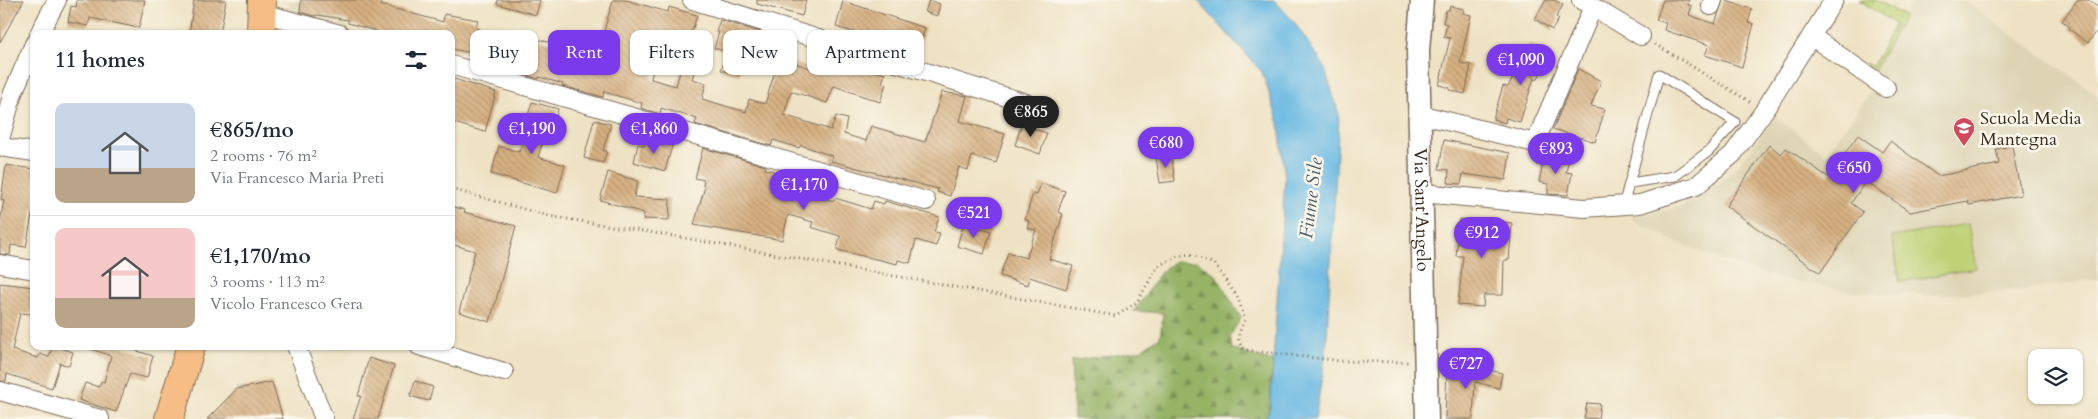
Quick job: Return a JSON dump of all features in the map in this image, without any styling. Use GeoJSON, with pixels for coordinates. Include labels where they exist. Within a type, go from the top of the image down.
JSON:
{"type":"FeatureCollection","features":[{"type":"Feature","properties":{"kind":"main road"},"geometry":{"type":"LineString","coordinates":[[169,419],[190,350]]}},
{"type":"Feature","properties":{"kind":"street"},"geometry":{"type":"LineString","coordinates":[[40,30],[57,0]]}},
{"type":"Feature","properties":{"kind":"street"},"geometry":{"type":"LineString","coordinates":[[692,0],[1026,103]]}},
{"type":"Feature","properties":{"kind":"street","name":"Via Sant'Angelo"},"geometry":{"type":"LineString","coordinates":[[1422,0],[1418,27],[1419,114],[1427,419]]}},
{"type":"Feature","properties":{"kind":"street"},"geometry":{"type":"LineString","coordinates":[[1419,114],[1535,144],[1587,4],[1641,36]]}},
{"type":"Feature","properties":{"kind":"street"},"geometry":{"type":"LineString","coordinates":[[1422,193],[1584,208],[1640,204],[1696,186],[1733,154],[1764,110],[1832,4]]}},
{"type":"Feature","properties":{"kind":"street"},"geometry":{"type":"LineString","coordinates":[[262,16],[323,30]]}},
{"type":"Feature","properties":{"kind":"street"},"geometry":{"type":"LineString","coordinates":[[1810,36],[1886,88]]}},
{"type":"Feature","properties":{"kind":"street"},"geometry":{"type":"LineString","coordinates":[[0,139],[7,99],[30,52]]}},
{"type":"Feature","properties":{"kind":"street"},"geometry":{"type":"LineString","coordinates":[[455,66],[926,201]]}},
{"type":"Feature","properties":{"kind":"street"},"geometry":{"type":"LineString","coordinates":[[0,147],[30,151]]}},
{"type":"Feature","properties":{"kind":"street"},"geometry":{"type":"LineString","coordinates":[[0,264],[30,269]]}},
{"type":"Feature","properties":{"kind":"street"},"geometry":{"type":"LineString","coordinates":[[298,350],[324,419]]}},
{"type":"Feature","properties":{"kind":"street"},"geometry":{"type":"LineString","coordinates":[[432,350],[504,372]]}},
{"type":"Feature","properties":{"kind":"street"},"geometry":{"type":"LineString","coordinates":[[0,392],[100,419]]}},
{"type":"Feature","properties":{"kind":"lane"},"geometry":{"type":"LineString","coordinates":[[1624,206],[1630,183],[1659,74],[1735,122],[1709,152],[1675,176],[1630,183]]}},
{"type":"Feature","properties":{"kind":"path"},"geometry":{"type":"LineString","coordinates":[[1641,36],[1764,110]]}},
{"type":"Feature","properties":{"kind":"path"},"geometry":{"type":"LineString","coordinates":[[455,189],[549,216],[679,237],[1116,316],[1137,302],[1158,266],[1178,256],[1190,254],[1214,264],[1238,298],[1246,320],[1237,336],[1238,343],[1244,350],[1342,361],[1426,362]]}},
{"type":"Feature","properties":{"kind":"shaded area"},"geometry":{"type":"Polygon","coordinates":[[[289,0],[355,0],[346,23],[350,30],[293,30],[289,0]]]}},
{"type":"Feature","properties":{"kind":"shaded area","name":"Scuola Media Mantegna"},"geometry":{"type":"Polygon","coordinates":[[[1913,0],[1963,0],[2098,95],[2098,279],[2031,289],[1947,295],[1856,292],[1781,279],[1733,264],[1677,243],[1630,218],[1676,208],[1691,202],[1719,184],[1738,166],[1775,117],[1826,154],[1872,89],[1884,97],[1892,86],[1873,73],[1913,0]]]}},
{"type":"Feature","properties":{"kind":"green space"},"geometry":{"type":"Polygon","coordinates":[[[1859,0],[1876,0],[1904,16],[1873,73],[1864,66],[1866,63],[1872,67],[1895,24],[1859,0]]]}},
{"type":"Feature","properties":{"kind":"green space"},"geometry":{"type":"Polygon","coordinates":[[[1968,224],[1976,268],[1900,282],[1892,237],[1968,224]]]}},
{"type":"Feature","properties":{"kind":"green space"},"geometry":{"type":"Polygon","coordinates":[[[1196,261],[1216,275],[1241,318],[1230,336],[1232,349],[1273,362],[1270,409],[1265,419],[1074,419],[1071,361],[1141,350],[1160,337],[1163,313],[1133,311],[1158,276],[1170,265],[1176,262],[1196,261]]]}},
{"type":"Feature","properties":{"kind":"water","name":"Fiume Sile"},"geometry":{"type":"Polygon","coordinates":[[[1197,0],[1274,0],[1294,22],[1324,66],[1339,115],[1326,352],[1315,419],[1265,419],[1270,408],[1285,178],[1279,123],[1262,72],[1197,0]]]}},
{"type":"Feature","properties":{"kind":"building"},"geometry":{"type":"Polygon","coordinates":[[[0,0],[24,0],[0,42],[0,0]]]}},
{"type":"Feature","properties":{"kind":"building"},"geometry":{"type":"Polygon","coordinates":[[[77,0],[145,0],[139,28],[90,18],[88,26],[68,22],[71,6],[76,7],[77,0]]]}},
{"type":"Feature","properties":{"kind":"building"},"geometry":{"type":"Polygon","coordinates":[[[194,0],[226,0],[221,30],[190,30],[194,0]]]}},
{"type":"Feature","properties":{"kind":"building"},"geometry":{"type":"Polygon","coordinates":[[[301,0],[382,0],[381,5],[443,22],[444,14],[478,20],[476,28],[483,30],[470,30],[470,52],[455,50],[455,30],[373,30],[348,23],[348,20],[314,16],[300,12],[301,0]]]}},
{"type":"Feature","properties":{"kind":"building"},"geometry":{"type":"Polygon","coordinates":[[[498,0],[540,0],[536,15],[497,4],[498,0]]]}},
{"type":"Feature","properties":{"kind":"building"},"geometry":{"type":"Polygon","coordinates":[[[613,0],[626,0],[668,12],[669,7],[697,15],[692,30],[630,30],[630,75],[652,75],[651,79],[676,86],[679,75],[693,75],[692,79],[706,83],[702,99],[746,112],[749,99],[765,104],[774,75],[797,75],[797,64],[807,67],[807,75],[885,75],[882,83],[886,84],[880,102],[834,86],[827,103],[791,91],[784,115],[831,130],[836,116],[847,119],[844,134],[866,141],[871,126],[925,142],[942,92],[967,96],[960,121],[1005,134],[996,163],[972,156],[968,170],[959,167],[950,196],[937,192],[938,189],[831,161],[832,156],[801,145],[799,148],[773,140],[771,146],[695,124],[697,119],[661,108],[660,114],[641,108],[642,103],[604,92],[603,97],[562,86],[563,84],[539,77],[539,79],[525,75],[538,75],[538,39],[548,42],[548,75],[620,75],[620,30],[604,30],[613,0]]]}},
{"type":"Feature","properties":{"kind":"building"},"geometry":{"type":"Polygon","coordinates":[[[757,0],[806,0],[802,16],[757,4],[757,0]]]}},
{"type":"Feature","properties":{"kind":"building"},"geometry":{"type":"Polygon","coordinates":[[[929,0],[940,4],[937,16],[925,12],[929,0]]]}},
{"type":"Feature","properties":{"kind":"building"},"geometry":{"type":"Polygon","coordinates":[[[1546,0],[1555,0],[1563,5],[1556,17],[1559,19],[1552,30],[1535,19],[1546,0]]]}},
{"type":"Feature","properties":{"kind":"building"},"geometry":{"type":"Polygon","coordinates":[[[1663,0],[1689,0],[1688,5],[1692,6],[1689,15],[1715,24],[1723,0],[1752,9],[1748,23],[1754,24],[1742,67],[1705,55],[1709,45],[1664,30],[1666,23],[1656,20],[1663,0]]]}},
{"type":"Feature","properties":{"kind":"building"},"geometry":{"type":"Polygon","coordinates":[[[2077,0],[2088,0],[2098,7],[2098,30],[2088,43],[2069,29],[2070,27],[2062,21],[2077,0]]]}},
{"type":"Feature","properties":{"kind":"building"},"geometry":{"type":"Polygon","coordinates":[[[843,1],[925,28],[924,31],[846,30],[836,27],[843,1]]]}},
{"type":"Feature","properties":{"kind":"building"},"geometry":{"type":"Polygon","coordinates":[[[1450,6],[1464,9],[1463,13],[1471,15],[1460,63],[1471,65],[1465,94],[1439,85],[1450,38],[1444,37],[1447,24],[1443,23],[1446,10],[1449,10],[1450,6]]]}},
{"type":"Feature","properties":{"kind":"building"},"geometry":{"type":"Polygon","coordinates":[[[720,20],[754,30],[723,30],[723,51],[714,48],[719,32],[716,32],[720,20]]]}},
{"type":"Feature","properties":{"kind":"building"},"geometry":{"type":"Polygon","coordinates":[[[1529,45],[1550,55],[1537,80],[1534,78],[1520,122],[1506,118],[1505,123],[1493,119],[1503,86],[1508,87],[1529,45]]]}},
{"type":"Feature","properties":{"kind":"building"},"geometry":{"type":"Polygon","coordinates":[[[1578,69],[1601,81],[1591,106],[1605,109],[1595,142],[1553,129],[1578,69]]]}},
{"type":"Feature","properties":{"kind":"building"},"geometry":{"type":"Polygon","coordinates":[[[455,79],[496,92],[485,132],[455,123],[455,79]]]}},
{"type":"Feature","properties":{"kind":"building"},"geometry":{"type":"Polygon","coordinates":[[[532,102],[558,109],[552,131],[547,129],[538,157],[565,165],[557,193],[491,174],[499,146],[519,152],[532,120],[527,118],[532,102]]]}},
{"type":"Feature","properties":{"kind":"building"},"geometry":{"type":"Polygon","coordinates":[[[594,120],[611,124],[603,150],[607,151],[603,163],[584,158],[594,120]]]}},
{"type":"Feature","properties":{"kind":"building"},"geometry":{"type":"Polygon","coordinates":[[[1023,120],[1035,124],[1034,129],[1047,133],[1040,154],[1015,145],[1023,120]]]}},
{"type":"Feature","properties":{"kind":"building"},"geometry":{"type":"Polygon","coordinates":[[[1858,135],[1882,152],[1890,141],[1938,176],[1999,164],[1996,149],[2012,146],[2021,195],[1969,205],[1968,201],[1910,212],[1866,181],[1851,203],[1863,212],[1820,273],[1726,206],[1769,145],[1781,154],[1786,148],[1828,177],[1858,135]]]}},
{"type":"Feature","properties":{"kind":"building"},"geometry":{"type":"Polygon","coordinates":[[[661,139],[673,143],[665,171],[634,162],[638,144],[644,146],[646,143],[659,147],[661,139]]]}},
{"type":"Feature","properties":{"kind":"building"},"geometry":{"type":"Polygon","coordinates":[[[1444,140],[1510,153],[1506,180],[1463,174],[1461,184],[1448,183],[1449,170],[1439,169],[1444,140]]]}},
{"type":"Feature","properties":{"kind":"building"},"geometry":{"type":"Polygon","coordinates":[[[703,148],[766,166],[765,169],[775,171],[774,176],[810,185],[808,194],[834,201],[835,198],[871,209],[874,201],[884,204],[885,201],[939,217],[934,232],[940,233],[936,246],[916,240],[910,263],[898,260],[897,264],[837,250],[840,236],[811,227],[813,222],[788,215],[782,240],[694,225],[705,186],[703,186],[704,180],[695,178],[703,148]]]}},
{"type":"Feature","properties":{"kind":"building"},"geometry":{"type":"Polygon","coordinates":[[[1545,154],[1569,158],[1566,172],[1572,173],[1568,195],[1548,194],[1548,184],[1539,182],[1545,154]]]}},
{"type":"Feature","properties":{"kind":"building"},"geometry":{"type":"Polygon","coordinates":[[[1171,155],[1175,181],[1160,183],[1156,158],[1171,155]]]}},
{"type":"Feature","properties":{"kind":"building"},"geometry":{"type":"Polygon","coordinates":[[[6,165],[30,168],[30,226],[26,247],[11,245],[10,255],[0,254],[0,221],[4,200],[1,200],[6,165]]]}},
{"type":"Feature","properties":{"kind":"building"},"geometry":{"type":"Polygon","coordinates":[[[608,172],[638,181],[634,197],[670,199],[669,220],[643,219],[644,213],[600,200],[608,172]]]}},
{"type":"Feature","properties":{"kind":"building"},"geometry":{"type":"Polygon","coordinates":[[[1041,183],[1065,191],[1058,212],[1063,214],[1049,259],[1073,266],[1066,289],[1030,277],[1028,285],[1000,276],[1008,252],[1026,258],[1036,230],[1027,228],[1029,221],[1025,219],[1033,194],[1037,195],[1041,183]]]}},
{"type":"Feature","properties":{"kind":"building"},"geometry":{"type":"Polygon","coordinates":[[[455,207],[465,210],[464,212],[516,226],[490,322],[459,312],[475,251],[455,245],[455,207]]]}},
{"type":"Feature","properties":{"kind":"building"},"geometry":{"type":"Polygon","coordinates":[[[1460,219],[1512,223],[1509,260],[1504,260],[1503,295],[1484,295],[1483,307],[1458,305],[1463,256],[1456,256],[1460,219]]]}},
{"type":"Feature","properties":{"kind":"building"},"geometry":{"type":"Polygon","coordinates":[[[964,223],[991,231],[984,254],[957,246],[964,223]]]}},
{"type":"Feature","properties":{"kind":"building"},"geometry":{"type":"Polygon","coordinates":[[[0,283],[30,287],[30,314],[20,313],[12,350],[38,358],[40,354],[49,357],[52,350],[66,350],[73,352],[69,366],[60,363],[52,388],[7,374],[6,381],[0,381],[0,283]]]}},
{"type":"Feature","properties":{"kind":"building"},"geometry":{"type":"Polygon","coordinates":[[[94,350],[134,350],[153,356],[147,378],[130,374],[116,412],[79,400],[85,383],[99,387],[101,381],[104,382],[111,356],[94,350]]]}},
{"type":"Feature","properties":{"kind":"building"},"geometry":{"type":"Polygon","coordinates":[[[369,358],[394,366],[378,419],[353,419],[361,396],[358,396],[369,358]]]}},
{"type":"Feature","properties":{"kind":"building"},"geometry":{"type":"Polygon","coordinates":[[[1447,366],[1475,367],[1502,373],[1499,388],[1475,382],[1473,419],[1445,419],[1447,366]]]}},
{"type":"Feature","properties":{"kind":"building"},"geometry":{"type":"Polygon","coordinates":[[[415,381],[433,387],[429,401],[410,396],[415,381]]]}},
{"type":"Feature","properties":{"kind":"building"},"geometry":{"type":"Polygon","coordinates":[[[272,382],[283,419],[207,419],[237,389],[272,382]]]}},
{"type":"Feature","properties":{"kind":"building"},"geometry":{"type":"Polygon","coordinates":[[[1587,403],[1600,404],[1598,419],[1584,418],[1587,403]]]}},
{"type":"Feature","properties":{"kind":"place","name":"Scuola Media Mantegna"},"geometry":{"type":"Point","coordinates":[1964,147]}}]}
